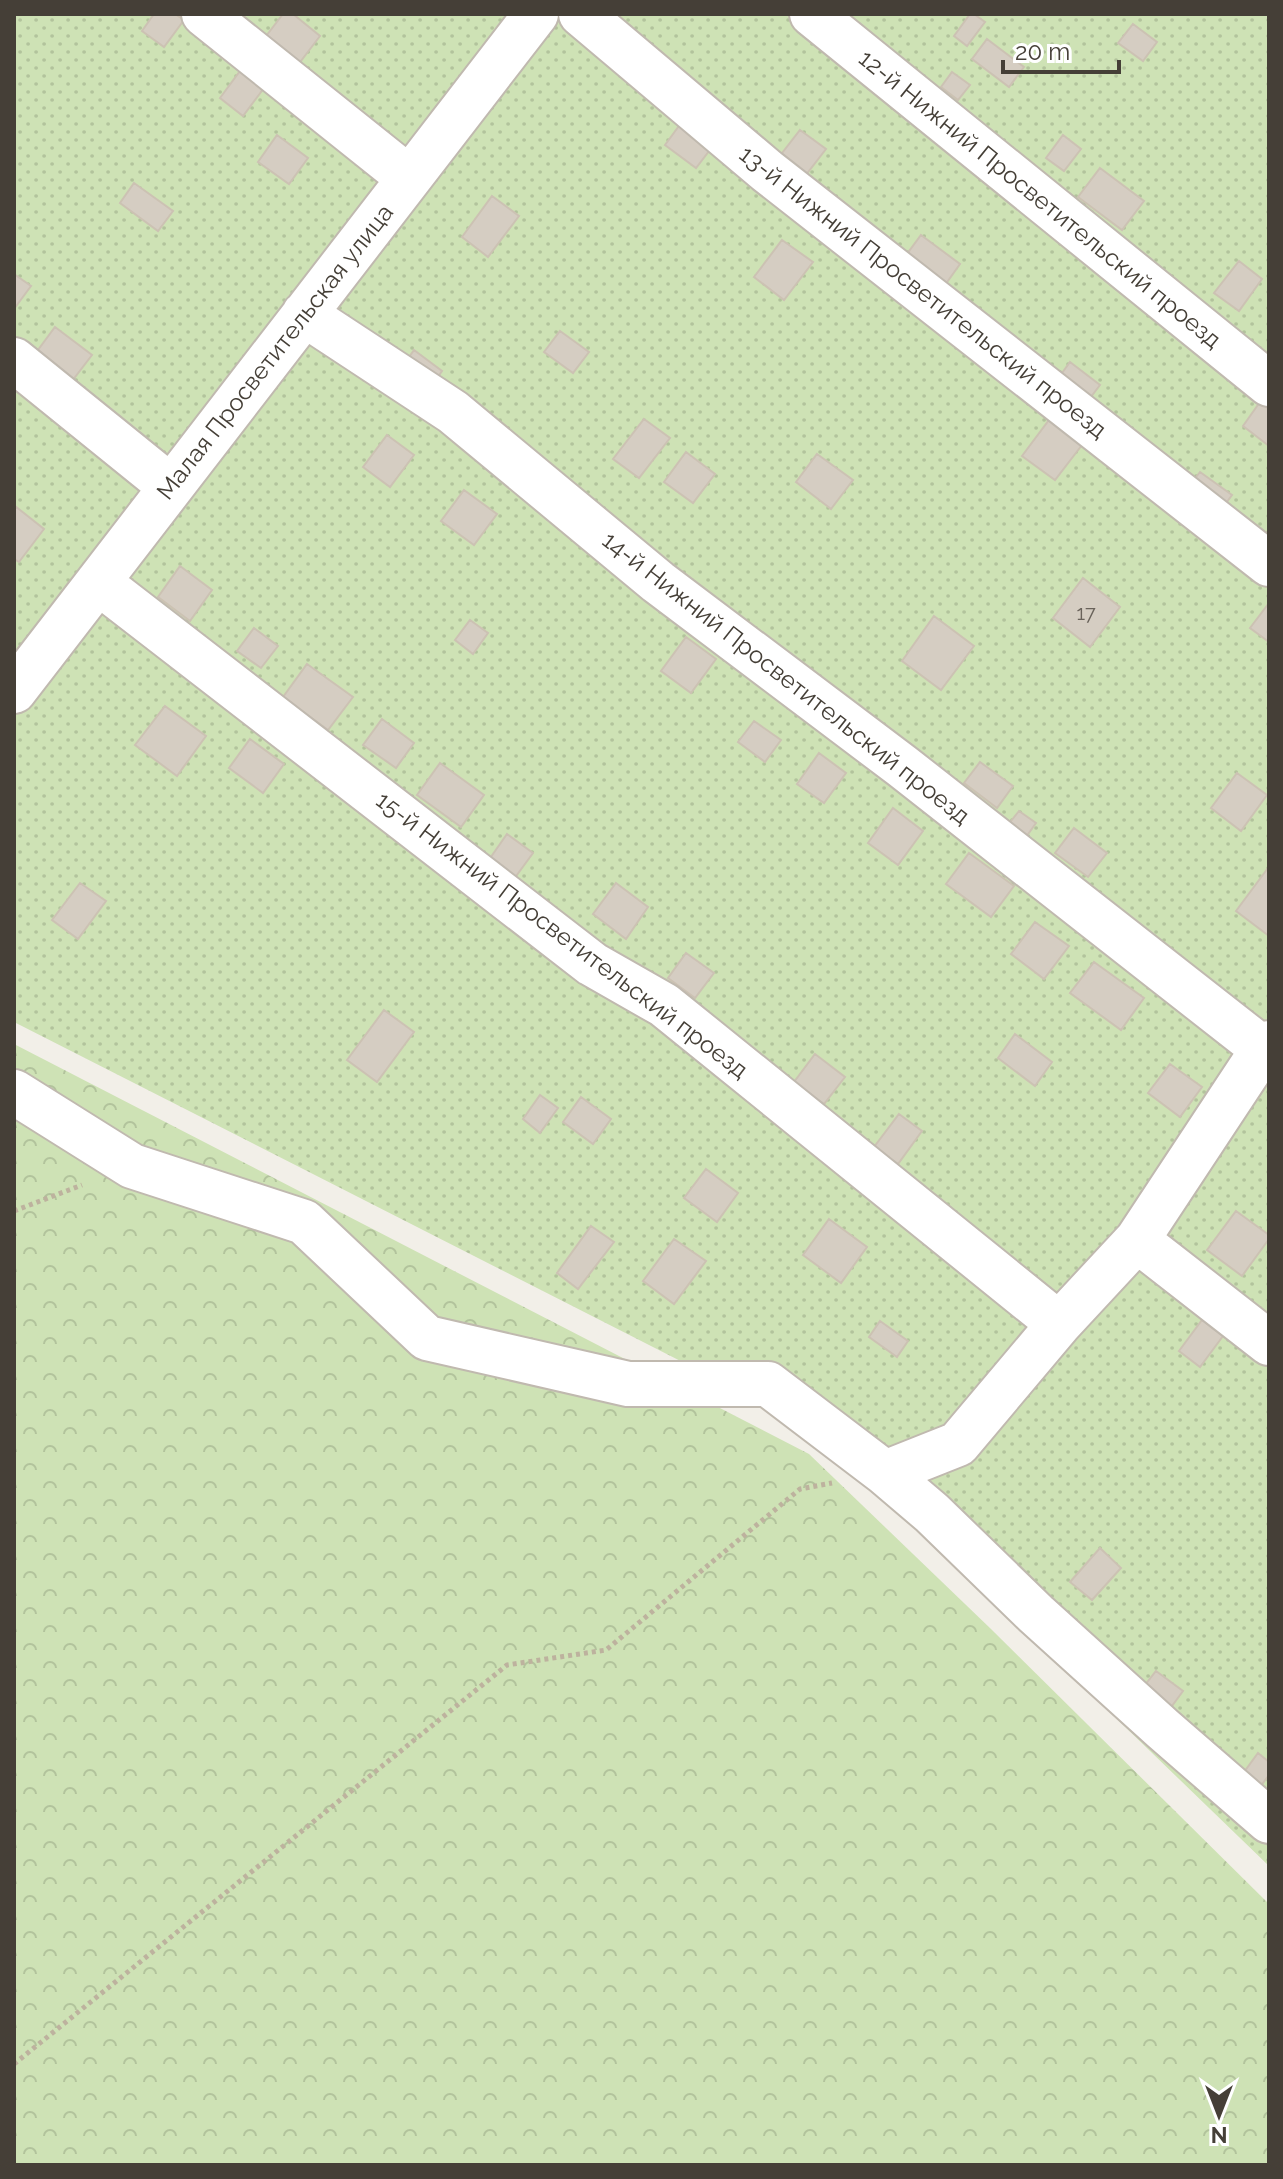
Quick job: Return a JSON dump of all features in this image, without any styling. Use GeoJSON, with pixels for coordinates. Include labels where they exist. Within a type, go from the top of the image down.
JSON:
{"type":"FeatureCollection","features":[{"type":"Feature","properties":{"kind":"lane"},"geometry":{"type":"LineString","coordinates":[[204,14],[409,178]]}},
{"type":"Feature","properties":{"kind":"lane","name":"Малая Просветительская улица"},"geometry":{"type":"LineString","coordinates":[[14,691],[536,14]]}},
{"type":"Feature","properties":{"kind":"lane","name":"13-й Нижний Просветительский проезд"},"geometry":{"type":"LineString","coordinates":[[581,14],[767,171],[1269,564]]}},
{"type":"Feature","properties":{"kind":"lane","name":"12-й Нижний Просветительский проезд"},"geometry":{"type":"LineString","coordinates":[[812,14],[1269,384]]}},
{"type":"Feature","properties":{"kind":"lane","name":"14-й Нижний Просветительский проезд"},"geometry":{"type":"LineString","coordinates":[[304,314],[453,412],[658,582],[1266,1046]]}},
{"type":"Feature","properties":{"kind":"lane"},"geometry":{"type":"LineString","coordinates":[[14,360],[171,487]]}},
{"type":"Feature","properties":{"kind":"lane","name":"15-й Нижний Просветительский проезд"},"geometry":{"type":"LineString","coordinates":[[98,582],[592,964],[664,1005],[1059,1324]]}},
{"type":"Feature","properties":{"kind":"lane"},"geometry":{"type":"LineString","coordinates":[[885,1473],[958,1444],[1059,1324],[1137,1240],[1266,1046]]}},
{"type":"Feature","properties":{"kind":"lane"},"geometry":{"type":"LineString","coordinates":[[14,1092],[132,1166],[304,1222],[427,1338],[628,1384],[768,1384],[932,1513],[1048,1625],[1269,1821]]}},
{"type":"Feature","properties":{"kind":"lane"},"geometry":{"type":"LineString","coordinates":[[1137,1240],[1269,1343]]}},
{"type":"Feature","properties":{"kind":"path"},"geometry":{"type":"LineString","coordinates":[[14,1211],[132,1166]]}},
{"type":"Feature","properties":{"kind":"path"},"geometry":{"type":"LineString","coordinates":[[14,2064],[507,1665],[606,1650],[800,1489],[885,1473]]}},
{"type":"Feature","properties":{"kind":"green space"},"geometry":{"type":"Polygon","coordinates":[[[14,14],[1269,14],[1269,1866],[820,1432],[14,1022],[14,14]]]}},
{"type":"Feature","properties":{"kind":"green space"},"geometry":{"type":"Polygon","coordinates":[[[14,1044],[809,1454],[1269,1904],[1269,2165],[14,2165],[14,1044]]]}},
{"type":"Feature","properties":{"kind":"building"},"geometry":{"type":"Polygon","coordinates":[[[154,14],[175,14],[184,20],[164,47],[142,31],[154,14]]]}},
{"type":"Feature","properties":{"kind":"building"},"geometry":{"type":"Polygon","coordinates":[[[283,14],[293,14],[320,36],[294,70],[260,44],[283,14]]]}},
{"type":"Feature","properties":{"kind":"building"},"geometry":{"type":"Polygon","coordinates":[[[970,14],[985,22],[967,46],[954,36],[970,14]]]}},
{"type":"Feature","properties":{"kind":"building"},"geometry":{"type":"Polygon","coordinates":[[[1133,24],[1157,42],[1143,61],[1118,43],[1133,24]]]}},
{"type":"Feature","properties":{"kind":"building"},"geometry":{"type":"Polygon","coordinates":[[[987,39],[1024,67],[1009,87],[972,59],[987,39]]]}},
{"type":"Feature","properties":{"kind":"building"},"geometry":{"type":"Polygon","coordinates":[[[243,67],[267,84],[243,116],[220,98],[243,67]]]}},
{"type":"Feature","properties":{"kind":"building"},"geometry":{"type":"Polygon","coordinates":[[[952,72],[970,85],[958,100],[941,87],[952,72]]]}},
{"type":"Feature","properties":{"kind":"building"},"geometry":{"type":"Polygon","coordinates":[[[687,115],[719,138],[696,168],[665,145],[687,115]]]}},
{"type":"Feature","properties":{"kind":"building"},"geometry":{"type":"Polygon","coordinates":[[[800,130],[826,149],[805,176],[779,157],[800,130]]]}},
{"type":"Feature","properties":{"kind":"building"},"geometry":{"type":"Polygon","coordinates":[[[277,135],[308,158],[289,184],[258,162],[277,135]]]}},
{"type":"Feature","properties":{"kind":"building"},"geometry":{"type":"Polygon","coordinates":[[[1063,135],[1081,149],[1064,171],[1046,158],[1063,135]]]}},
{"type":"Feature","properties":{"kind":"building"},"geometry":{"type":"Polygon","coordinates":[[[1100,168],[1144,201],[1122,230],[1078,197],[1100,168]]]}},
{"type":"Feature","properties":{"kind":"building"},"geometry":{"type":"Polygon","coordinates":[[[134,183],[173,211],[158,231],[120,203],[134,183]]]}},
{"type":"Feature","properties":{"kind":"building"},"geometry":{"type":"Polygon","coordinates":[[[492,196],[519,216],[488,257],[462,237],[492,196]]]}},
{"type":"Feature","properties":{"kind":"building"},"geometry":{"type":"Polygon","coordinates":[[[921,235],[960,264],[940,292],[901,262],[921,235]]]}},
{"type":"Feature","properties":{"kind":"building"},"geometry":{"type":"Polygon","coordinates":[[[782,240],[813,262],[784,300],[754,277],[782,240]]]}},
{"type":"Feature","properties":{"kind":"building"},"geometry":{"type":"Polygon","coordinates":[[[1239,261],[1262,279],[1239,311],[1214,293],[1239,261]]]}},
{"type":"Feature","properties":{"kind":"building"},"geometry":{"type":"Polygon","coordinates":[[[14,274],[31,286],[14,309],[14,274]]]}},
{"type":"Feature","properties":{"kind":"building"},"geometry":{"type":"Polygon","coordinates":[[[55,327],[92,355],[72,381],[35,354],[55,327]]]}},
{"type":"Feature","properties":{"kind":"building"},"geometry":{"type":"Polygon","coordinates":[[[560,331],[589,352],[573,373],[544,352],[560,331]]]}},
{"type":"Feature","properties":{"kind":"building"},"geometry":{"type":"Polygon","coordinates":[[[414,350],[442,371],[433,384],[405,363],[414,350]]]}},
{"type":"Feature","properties":{"kind":"building"},"geometry":{"type":"Polygon","coordinates":[[[1070,362],[1100,385],[1087,402],[1057,380],[1070,362]]]}},
{"type":"Feature","properties":{"kind":"building"},"geometry":{"type":"Polygon","coordinates":[[[1260,402],[1269,409],[1269,446],[1243,426],[1260,402]]]}},
{"type":"Feature","properties":{"kind":"building"},"geometry":{"type":"Polygon","coordinates":[[[644,419],[670,438],[639,478],[613,459],[644,419]]]}},
{"type":"Feature","properties":{"kind":"building"},"geometry":{"type":"Polygon","coordinates":[[[1049,420],[1082,445],[1055,480],[1022,456],[1049,420]]]}},
{"type":"Feature","properties":{"kind":"building"},"geometry":{"type":"Polygon","coordinates":[[[387,435],[414,455],[390,487],[363,467],[387,435]]]}},
{"type":"Feature","properties":{"kind":"building"},"geometry":{"type":"Polygon","coordinates":[[[686,452],[715,474],[693,503],[664,482],[686,452]]]}},
{"type":"Feature","properties":{"kind":"building"},"geometry":{"type":"Polygon","coordinates":[[[817,454],[853,480],[831,509],[796,482],[817,454]]]}},
{"type":"Feature","properties":{"kind":"building"},"geometry":{"type":"Polygon","coordinates":[[[1200,472],[1232,495],[1221,510],[1189,486],[1200,472]]]}},
{"type":"Feature","properties":{"kind":"building"},"geometry":{"type":"Polygon","coordinates":[[[464,490],[497,514],[474,545],[441,521],[464,490]]]}},
{"type":"Feature","properties":{"kind":"building"},"geometry":{"type":"Polygon","coordinates":[[[15,506],[44,529],[19,562],[14,559],[15,506]]]}},
{"type":"Feature","properties":{"kind":"building"},"geometry":{"type":"Polygon","coordinates":[[[180,566],[212,590],[190,621],[158,597],[180,566]]]}},
{"type":"Feature","properties":{"kind":"building"},"geometry":{"type":"Polygon","coordinates":[[[1083,578],[1120,607],[1090,647],[1053,618],[1083,578]]]}},
{"type":"Feature","properties":{"kind":"building"},"geometry":{"type":"Polygon","coordinates":[[[1269,603],[1269,642],[1250,628],[1269,603]]]}},
{"type":"Feature","properties":{"kind":"building"},"geometry":{"type":"Polygon","coordinates":[[[934,616],[974,646],[941,690],[902,661],[934,616]]]}},
{"type":"Feature","properties":{"kind":"building"},"geometry":{"type":"Polygon","coordinates":[[[470,620],[488,633],[473,654],[455,640],[470,620]]]}},
{"type":"Feature","properties":{"kind":"building"},"geometry":{"type":"Polygon","coordinates":[[[254,628],[278,646],[261,668],[237,651],[254,628]]]}},
{"type":"Feature","properties":{"kind":"building"},"geometry":{"type":"Polygon","coordinates":[[[686,637],[716,659],[691,693],[661,671],[686,637]]]}},
{"type":"Feature","properties":{"kind":"building"},"geometry":{"type":"Polygon","coordinates":[[[307,664],[353,697],[328,730],[283,697],[307,664]]]}},
{"type":"Feature","properties":{"kind":"building"},"geometry":{"type":"Polygon","coordinates":[[[165,706],[206,736],[177,776],[135,745],[165,706]]]}},
{"type":"Feature","properties":{"kind":"building"},"geometry":{"type":"Polygon","coordinates":[[[382,719],[414,743],[396,768],[363,745],[382,719]]]}},
{"type":"Feature","properties":{"kind":"building"},"geometry":{"type":"Polygon","coordinates":[[[754,721],[781,740],[765,762],[738,742],[754,721]]]}},
{"type":"Feature","properties":{"kind":"building"},"geometry":{"type":"Polygon","coordinates":[[[250,739],[284,764],[263,793],[229,768],[250,739]]]}},
{"type":"Feature","properties":{"kind":"building"},"geometry":{"type":"Polygon","coordinates":[[[819,753],[846,773],[824,803],[797,784],[819,753]]]}},
{"type":"Feature","properties":{"kind":"building"},"geometry":{"type":"Polygon","coordinates":[[[980,762],[1013,786],[997,808],[964,783],[980,762]]]}},
{"type":"Feature","properties":{"kind":"building"},"geometry":{"type":"Polygon","coordinates":[[[440,763],[484,795],[461,827],[417,795],[440,763]]]}},
{"type":"Feature","properties":{"kind":"building"},"geometry":{"type":"Polygon","coordinates":[[[1237,773],[1267,795],[1241,831],[1211,808],[1237,773]]]}},
{"type":"Feature","properties":{"kind":"building"},"geometry":{"type":"Polygon","coordinates":[[[893,808],[923,831],[898,865],[868,843],[893,808]]]}},
{"type":"Feature","properties":{"kind":"building"},"geometry":{"type":"Polygon","coordinates":[[[1019,811],[1036,823],[1021,844],[1003,831],[1019,811]]]}},
{"type":"Feature","properties":{"kind":"building"},"geometry":{"type":"Polygon","coordinates":[[[1074,828],[1107,853],[1088,877],[1055,853],[1074,828]]]}},
{"type":"Feature","properties":{"kind":"building"},"geometry":{"type":"Polygon","coordinates":[[[507,834],[533,853],[511,883],[486,864],[507,834]]]}},
{"type":"Feature","properties":{"kind":"building"},"geometry":{"type":"Polygon","coordinates":[[[969,853],[1014,886],[991,917],[946,884],[969,853]]]}},
{"type":"Feature","properties":{"kind":"building"},"geometry":{"type":"Polygon","coordinates":[[[1269,869],[1269,936],[1236,911],[1269,869]]]}},
{"type":"Feature","properties":{"kind":"building"},"geometry":{"type":"Polygon","coordinates":[[[80,883],[106,901],[78,939],[52,920],[80,883]]]}},
{"type":"Feature","properties":{"kind":"building"},"geometry":{"type":"Polygon","coordinates":[[[616,883],[648,907],[626,939],[593,914],[616,883]]]}},
{"type":"Feature","properties":{"kind":"building"},"geometry":{"type":"Polygon","coordinates":[[[1035,922],[1069,946],[1044,979],[1011,954],[1035,922]]]}},
{"type":"Feature","properties":{"kind":"building"},"geometry":{"type":"Polygon","coordinates":[[[686,953],[714,973],[695,998],[668,978],[686,953]]]}},
{"type":"Feature","properties":{"kind":"building"},"geometry":{"type":"Polygon","coordinates":[[[1094,962],[1144,998],[1121,1030],[1070,993],[1094,962]]]}},
{"type":"Feature","properties":{"kind":"building"},"geometry":{"type":"Polygon","coordinates":[[[384,1010],[414,1032],[377,1082],[347,1060],[384,1010]]]}},
{"type":"Feature","properties":{"kind":"building"},"geometry":{"type":"Polygon","coordinates":[[[1015,1034],[1052,1062],[1035,1086],[998,1058],[1015,1034]]]}},
{"type":"Feature","properties":{"kind":"building"},"geometry":{"type":"Polygon","coordinates":[[[815,1054],[845,1077],[824,1104],[794,1082],[815,1054]]]}},
{"type":"Feature","properties":{"kind":"building"},"geometry":{"type":"Polygon","coordinates":[[[1170,1064],[1202,1087],[1180,1117],[1148,1093],[1170,1064]]]}},
{"type":"Feature","properties":{"kind":"building"},"geometry":{"type":"Polygon","coordinates":[[[540,1095],[558,1108],[540,1133],[523,1119],[540,1095]]]}},
{"type":"Feature","properties":{"kind":"building"},"geometry":{"type":"Polygon","coordinates":[[[581,1097],[611,1119],[593,1144],[563,1122],[581,1097]]]}},
{"type":"Feature","properties":{"kind":"building"},"geometry":{"type":"Polygon","coordinates":[[[899,1114],[922,1131],[898,1164],[874,1147],[899,1114]]]}},
{"type":"Feature","properties":{"kind":"building"},"geometry":{"type":"Polygon","coordinates":[[[706,1169],[738,1193],[717,1222],[684,1198],[706,1169]]]}},
{"type":"Feature","properties":{"kind":"building"},"geometry":{"type":"Polygon","coordinates":[[[1236,1211],[1269,1235],[1242,1276],[1207,1250],[1236,1211]]]}},
{"type":"Feature","properties":{"kind":"building"},"geometry":{"type":"Polygon","coordinates":[[[829,1219],[867,1247],[841,1283],[803,1255],[829,1219]]]}},
{"type":"Feature","properties":{"kind":"building"},"geometry":{"type":"Polygon","coordinates":[[[591,1226],[614,1242],[578,1289],[557,1273],[591,1226]]]}},
{"type":"Feature","properties":{"kind":"building"},"geometry":{"type":"Polygon","coordinates":[[[674,1239],[706,1261],[674,1304],[643,1281],[674,1239]]]}},
{"type":"Feature","properties":{"kind":"building"},"geometry":{"type":"Polygon","coordinates":[[[1202,1320],[1223,1336],[1200,1367],[1179,1351],[1202,1320]]]}},
{"type":"Feature","properties":{"kind":"building"},"geometry":{"type":"Polygon","coordinates":[[[880,1321],[908,1341],[897,1357],[869,1337],[880,1321]]]}},
{"type":"Feature","properties":{"kind":"building"},"geometry":{"type":"Polygon","coordinates":[[[1100,1548],[1121,1568],[1092,1600],[1070,1582],[1100,1548]]]}},
{"type":"Feature","properties":{"kind":"building"},"geometry":{"type":"Polygon","coordinates":[[[1156,1671],[1183,1691],[1169,1710],[1141,1690],[1156,1671]]]}},
{"type":"Feature","properties":{"kind":"building"},"geometry":{"type":"Polygon","coordinates":[[[1258,1753],[1269,1762],[1269,1775],[1257,1791],[1239,1779],[1258,1753]]]}}]}
